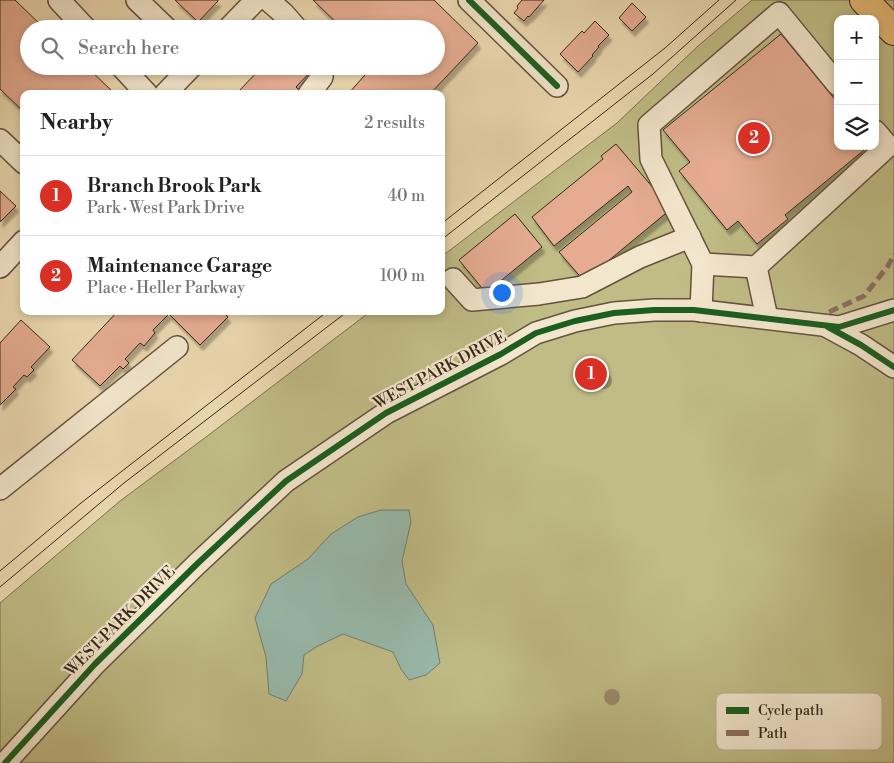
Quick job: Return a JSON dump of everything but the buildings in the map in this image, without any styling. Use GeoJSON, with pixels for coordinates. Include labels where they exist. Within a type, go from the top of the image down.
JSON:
{"type":"FeatureCollection","features":[{"type":"Feature","properties":{"kind":"main road"},"geometry":{"type":"LineString","coordinates":[[864,0],[894,31]]}},
{"type":"Feature","properties":{"kind":"street"},"geometry":{"type":"LineString","coordinates":[[59,0],[78,20]]}},
{"type":"Feature","properties":{"kind":"street"},"geometry":{"type":"LineString","coordinates":[[137,0],[158,20]]}},
{"type":"Feature","properties":{"kind":"street"},"geometry":{"type":"LineString","coordinates":[[237,20],[256,0]]}},
{"type":"Feature","properties":{"kind":"street"},"geometry":{"type":"LineString","coordinates":[[268,0],[289,20]]}},
{"type":"Feature","properties":{"kind":"street"},"geometry":{"type":"LineString","coordinates":[[469,0],[557,86]]}},
{"type":"Feature","properties":{"kind":"street"},"geometry":{"type":"LineString","coordinates":[[701,311],[703,264],[651,159],[649,125],[779,13],[834,80]]}},
{"type":"Feature","properties":{"kind":"street"},"geometry":{"type":"LineString","coordinates":[[129,75],[143,90]]}},
{"type":"Feature","properties":{"kind":"street"},"geometry":{"type":"LineString","coordinates":[[169,90],[183,75]]}},
{"type":"Feature","properties":{"kind":"street"},"geometry":{"type":"LineString","coordinates":[[312,90],[322,75]]}},
{"type":"Feature","properties":{"kind":"street"},"geometry":{"type":"LineString","coordinates":[[703,264],[756,267],[888,146],[879,136]]}},
{"type":"Feature","properties":{"kind":"street"},"geometry":{"type":"LineString","coordinates":[[0,140],[20,159]]}},
{"type":"Feature","properties":{"kind":"street"},"geometry":{"type":"LineString","coordinates":[[453,279],[472,300],[539,294],[582,287],[640,257],[690,237]]}},
{"type":"Feature","properties":{"kind":"street"},"geometry":{"type":"LineString","coordinates":[[0,267],[20,246]]}},
{"type":"Feature","properties":{"kind":"street"},"geometry":{"type":"LineString","coordinates":[[756,267],[767,318]]}},
{"type":"Feature","properties":{"kind":"street","name":"WEST PARK DRIVE"},"geometry":{"type":"LineString","coordinates":[[5,763],[95,664],[197,564],[286,481],[386,413],[500,354],[536,333],[575,321],[614,313],[654,310],[701,311],[839,327],[894,310]]}},
{"type":"Feature","properties":{"kind":"street"},"geometry":{"type":"LineString","coordinates":[[825,326],[861,345],[894,367]]}},
{"type":"Feature","properties":{"kind":"street"},"geometry":{"type":"LineString","coordinates":[[0,489],[177,347]]}},
{"type":"Feature","properties":{"kind":"shaded area"},"geometry":{"type":"Polygon","coordinates":[[[752,0],[894,0],[894,763],[0,763],[0,603],[120,501],[366,315],[445,315],[445,254],[617,123],[698,46],[752,0]]]}},
{"type":"Feature","properties":{"kind":"shaded area"},"geometry":{"type":"Polygon","coordinates":[[[381,510],[409,510],[411,522],[402,561],[406,584],[433,625],[440,663],[426,675],[409,680],[393,652],[343,634],[304,655],[302,674],[286,701],[269,694],[266,657],[255,618],[271,584],[308,559],[331,534],[358,517],[381,510]]]}},
{"type":"Feature","properties":{"kind":"tram line"},"geometry":{"type":"LineString","coordinates":[[445,221],[665,48],[719,0]]}},
{"type":"Feature","properties":{"kind":"tram line"},"geometry":{"type":"LineString","coordinates":[[445,237],[653,74],[736,0]]}},
{"type":"Feature","properties":{"kind":"tram line"},"geometry":{"type":"LineString","coordinates":[[0,571],[81,503],[323,315]]}},
{"type":"Feature","properties":{"kind":"tram line"},"geometry":{"type":"LineString","coordinates":[[0,587],[124,483],[343,315]]}},
{"type":"Feature","properties":{"kind":"marked path"},"geometry":{"type":"LineString","coordinates":[[829,312],[864,296],[888,266],[894,254]]}},
{"type":"Feature","properties":{"kind":"cycle path"},"geometry":{"type":"LineString","coordinates":[[469,0],[557,86]]}},
{"type":"Feature","properties":{"kind":"cycle path"},"geometry":{"type":"LineString","coordinates":[[5,763],[95,664],[197,564],[286,481],[386,413],[501,354],[536,333],[575,321],[614,313],[654,310],[694,310],[839,327],[894,310]]}},
{"type":"Feature","properties":{"kind":"cycle path"},"geometry":{"type":"LineString","coordinates":[[828,327],[861,345],[894,367]]}},
{"type":"Feature","properties":{"kind":"place","name":"Maintenance Garage"},"geometry":{"type":"Point","coordinates":[754,138]}},
{"type":"Feature","properties":{"kind":"place","name":"Branch Brook Park"},"geometry":{"type":"Point","coordinates":[591,374]}}]}
